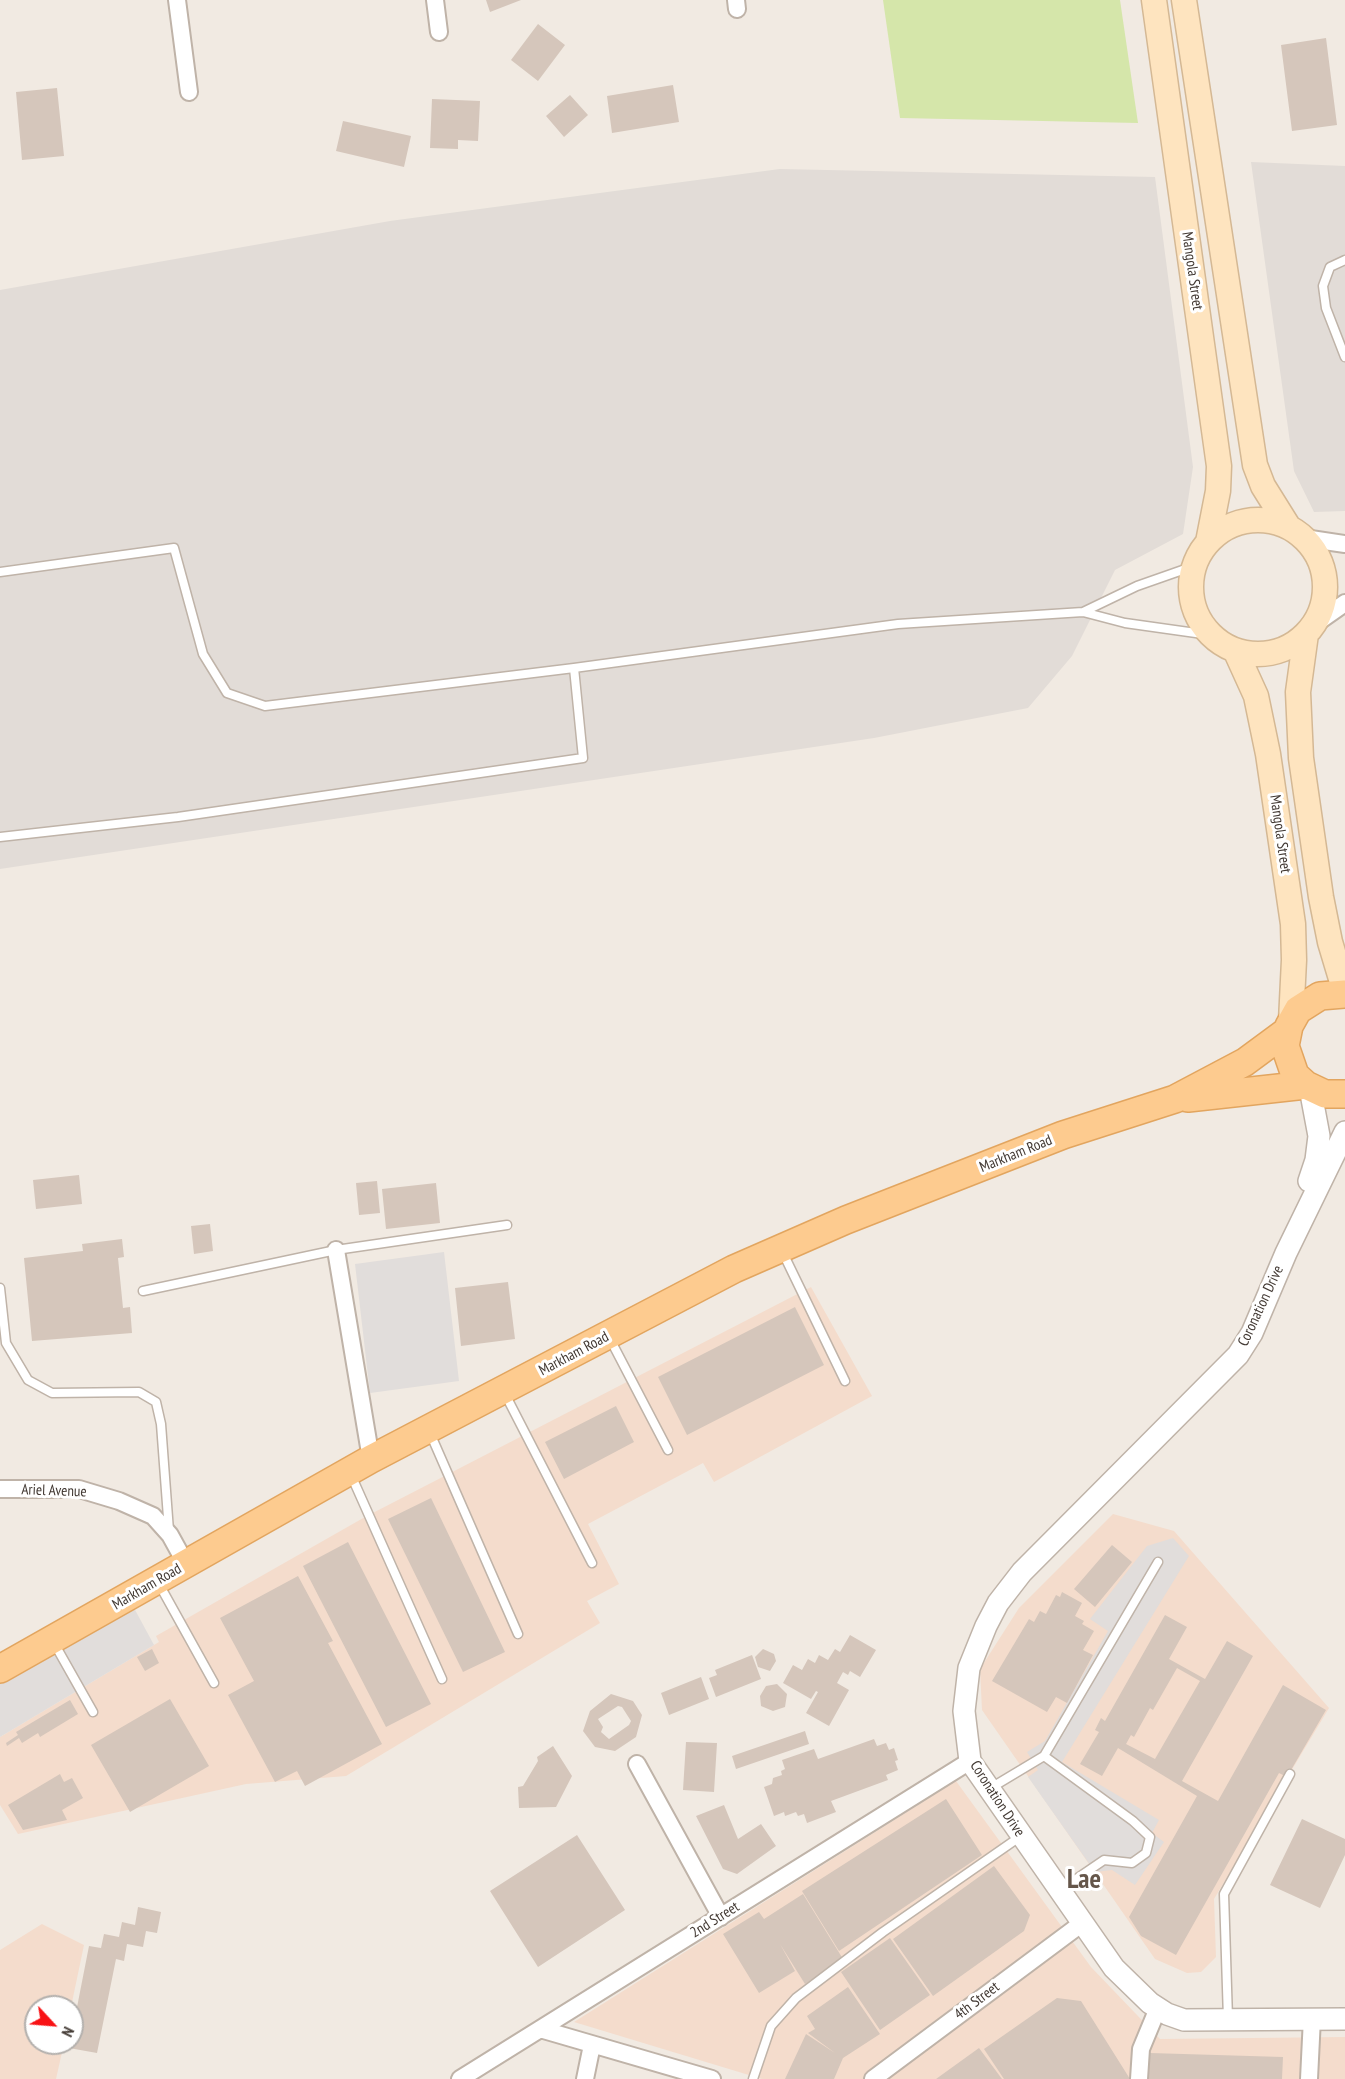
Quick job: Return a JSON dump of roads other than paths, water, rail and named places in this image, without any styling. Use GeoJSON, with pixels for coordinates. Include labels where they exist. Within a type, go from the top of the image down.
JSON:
{"type":"FeatureCollection","features":[{"type":"Feature","properties":{"kind":"main road","name":"Mangola Street"},"geometry":{"type":"LineString","coordinates":[[1154,0],[1220,466],[1218,491],[1208,543]]}},
{"type":"Feature","properties":{"kind":"main road"},"geometry":{"type":"LineString","coordinates":[[1184,0],[1255,465],[1263,486],[1296,532],[1316,552],[1323,570],[1324,597],[1311,629],[1292,646],[1274,653],[1255,655],[1236,652],[1210,635],[1199,620],[1192,603],[1191,584],[1194,566],[1208,543],[1221,531],[1236,523],[1254,520],[1271,521],[1296,532]]}},
{"type":"Feature","properties":{"kind":"main road","name":"Mangola Street"},"geometry":{"type":"LineString","coordinates":[[1311,629],[1298,692],[1301,758],[1321,897],[1330,942],[1345,993]]}},
{"type":"Feature","properties":{"kind":"main road","name":"Mangola Street"},"geometry":{"type":"LineString","coordinates":[[1236,652],[1256,696],[1268,754],[1293,924],[1294,960],[1289,1026]]}},
{"type":"Feature","properties":{"kind":"main road","name":"Markham Road"},"geometry":{"type":"LineString","coordinates":[[0,1669],[361,1466],[734,1269],[846,1220],[1063,1135],[1175,1099],[1245,1062],[1289,1026],[1298,1010],[1314,999],[1333,993],[1345,993]]}},
{"type":"Feature","properties":{"kind":"main road"},"geometry":{"type":"LineString","coordinates":[[1289,1026],[1285,1046],[1288,1061],[1295,1074],[1308,1087]]}},
{"type":"Feature","properties":{"kind":"main road","name":"Markham Road"},"geometry":{"type":"LineString","coordinates":[[1175,1099],[1308,1087],[1325,1094],[1345,1094]]}},
{"type":"Feature","properties":{"kind":"street"},"geometry":{"type":"LineString","coordinates":[[177,0],[189,92]]}},
{"type":"Feature","properties":{"kind":"street"},"geometry":{"type":"LineString","coordinates":[[435,0],[439,33]]}},
{"type":"Feature","properties":{"kind":"street"},"geometry":{"type":"LineString","coordinates":[[1296,532],[1345,544]]}},
{"type":"Feature","properties":{"kind":"street"},"geometry":{"type":"LineString","coordinates":[[1311,629],[1345,603]]}},
{"type":"Feature","properties":{"kind":"street","name":"Coronation Drive"},"geometry":{"type":"LineString","coordinates":[[1286,1252],[1318,1146],[1318,1124],[1308,1087]]}},
{"type":"Feature","properties":{"kind":"street","name":"Coronation Drive"},"geometry":{"type":"LineString","coordinates":[[1345,1132],[1286,1252],[1252,1333],[1233,1362],[1044,1549],[999,1603],[969,1668],[964,1689],[964,1711],[970,1761],[1081,1924],[1114,1968],[1134,1990],[1158,2008],[1184,2020],[1345,2019]]}},
{"type":"Feature","properties":{"kind":"street"},"geometry":{"type":"LineString","coordinates":[[336,1250],[361,1466]]}},
{"type":"Feature","properties":{"kind":"street","name":"Ariel Avenue"},"geometry":{"type":"LineString","coordinates":[[0,1489],[79,1489],[95,1492],[153,1516],[170,1535],[186,1564]]}},
{"type":"Feature","properties":{"kind":"street","name":"2nd Street"},"geometry":{"type":"LineString","coordinates":[[460,2079],[970,1761]]}},
{"type":"Feature","properties":{"kind":"street"},"geometry":{"type":"LineString","coordinates":[[637,1764],[721,1917]]}},
{"type":"Feature","properties":{"kind":"street","name":"4th Street"},"geometry":{"type":"LineString","coordinates":[[873,2079],[1081,1924]]}},
{"type":"Feature","properties":{"kind":"street"},"geometry":{"type":"LineString","coordinates":[[1139,2079],[1141,2049],[1158,2008]]}},
{"type":"Feature","properties":{"kind":"street"},"geometry":{"type":"LineString","coordinates":[[1309,2079],[1312,2018]]}},
{"type":"Feature","properties":{"kind":"street"},"geometry":{"type":"LineString","coordinates":[[540,2029],[712,2079]]}},
{"type":"Feature","properties":{"kind":"street"},"geometry":{"type":"LineString","coordinates":[[585,2079],[592,2045]]}},
{"type":"Feature","properties":{"kind":"lane"},"geometry":{"type":"LineString","coordinates":[[1345,260],[1330,267],[1323,286],[1326,308],[1345,357]]}},
{"type":"Feature","properties":{"kind":"lane"},"geometry":{"type":"LineString","coordinates":[[0,572],[174,548],[203,654],[227,693],[265,706],[574,668],[898,624],[1083,612],[1125,622],[1210,635]]}},
{"type":"Feature","properties":{"kind":"lane"},"geometry":{"type":"LineString","coordinates":[[1083,612],[1137,586],[1194,566]]}},
{"type":"Feature","properties":{"kind":"lane"},"geometry":{"type":"LineString","coordinates":[[0,837],[178,817],[583,758],[574,668]]}},
{"type":"Feature","properties":{"kind":"lane"},"geometry":{"type":"LineString","coordinates":[[143,1291],[336,1250],[507,1225]]}},
{"type":"Feature","properties":{"kind":"lane"},"geometry":{"type":"LineString","coordinates":[[781,1248],[845,1381]]}},
{"type":"Feature","properties":{"kind":"lane"},"geometry":{"type":"LineString","coordinates":[[0,1288],[6,1343],[28,1380],[52,1393],[139,1392],[156,1402],[161,1424],[170,1535]]}},
{"type":"Feature","properties":{"kind":"lane"},"geometry":{"type":"LineString","coordinates":[[608,1335],[668,1450]]}},
{"type":"Feature","properties":{"kind":"lane"},"geometry":{"type":"LineString","coordinates":[[503,1391],[592,1563]]}},
{"type":"Feature","properties":{"kind":"lane"},"geometry":{"type":"LineString","coordinates":[[429,1429],[518,1634]]}},
{"type":"Feature","properties":{"kind":"lane"},"geometry":{"type":"LineString","coordinates":[[361,1466],[442,1679]]}},
{"type":"Feature","properties":{"kind":"lane"},"geometry":{"type":"LineString","coordinates":[[989,1789],[1044,1756],[1158,1562]]}},
{"type":"Feature","properties":{"kind":"lane"},"geometry":{"type":"LineString","coordinates":[[157,1581],[214,1683]]}},
{"type":"Feature","properties":{"kind":"lane"},"geometry":{"type":"LineString","coordinates":[[52,1640],[93,1712]]}},
{"type":"Feature","properties":{"kind":"lane"},"geometry":{"type":"LineString","coordinates":[[1044,1756],[1133,1821],[1150,1837],[1146,1853],[1132,1863],[1104,1860],[1059,1891]]}},
{"type":"Feature","properties":{"kind":"lane"},"geometry":{"type":"LineString","coordinates":[[1228,2019],[1224,1894],[1290,1774]]}},
{"type":"Feature","properties":{"kind":"lane"},"geometry":{"type":"LineString","coordinates":[[753,2079],[771,2026],[796,1998],[883,1932],[1021,1836]]}},
{"type":"Feature","properties":{"kind":"district","name":"Lae"},"geometry":{"type":"Point","coordinates":[1084,1880]}}]}
